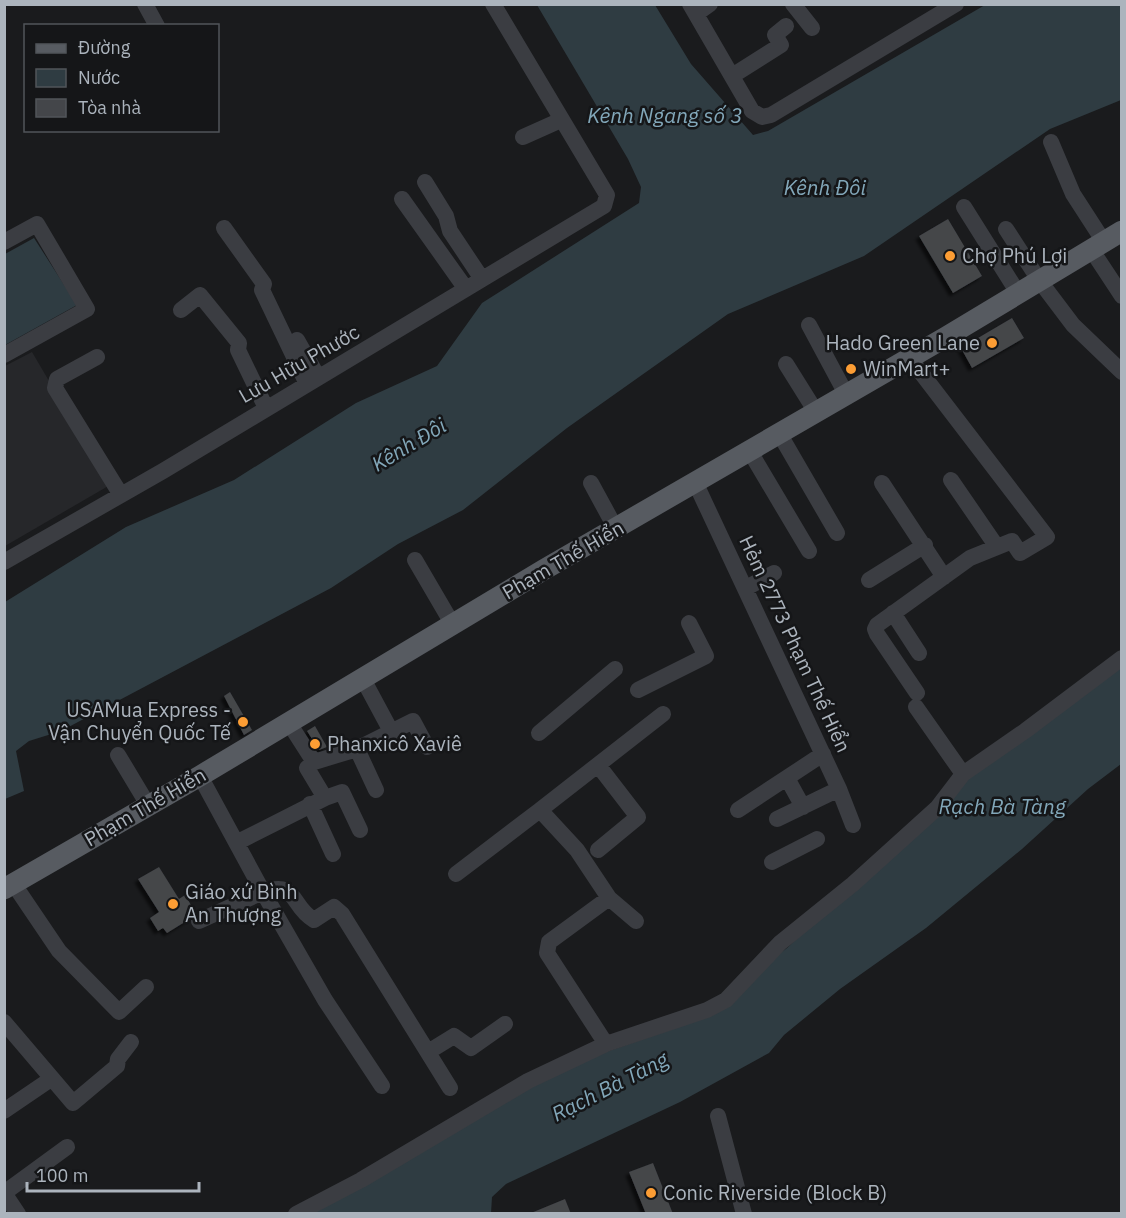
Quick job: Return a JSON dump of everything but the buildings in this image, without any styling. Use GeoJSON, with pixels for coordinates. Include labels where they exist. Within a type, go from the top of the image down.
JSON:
{"type":"FeatureCollection","features":[{"type":"Feature","properties":{"kind":"main road","name":"Phạm Thế Hiển"},"geometry":{"type":"LineString","coordinates":[[9,886],[200,776],[1106,240]]}},
{"type":"Feature","properties":{"kind":"street"},"geometry":{"type":"LineString","coordinates":[[145,4],[156,24]]}},
{"type":"Feature","properties":{"kind":"street"},"geometry":{"type":"LineString","coordinates":[[493,4],[561,120],[523,137]]}},
{"type":"Feature","properties":{"kind":"street"},"geometry":{"type":"LineString","coordinates":[[710,4],[693,9],[752,111],[762,117],[771,115],[951,6]]}},
{"type":"Feature","properties":{"kind":"street"},"geometry":{"type":"LineString","coordinates":[[793,4],[812,28]]}},
{"type":"Feature","properties":{"kind":"street"},"geometry":{"type":"LineString","coordinates":[[732,76],[781,45],[775,35],[786,26]]}},
{"type":"Feature","properties":{"kind":"street","name":"Lưu Hữu Phước"},"geometry":{"type":"LineString","coordinates":[[4,562],[121,495],[604,206],[607,195],[561,120]]}},
{"type":"Feature","properties":{"kind":"street"},"geometry":{"type":"LineString","coordinates":[[1051,142],[1073,194],[1106,240],[1122,296]]}},
{"type":"Feature","properties":{"kind":"street"},"geometry":{"type":"LineString","coordinates":[[425,182],[446,216],[450,231],[482,279]]}},
{"type":"Feature","properties":{"kind":"street"},"geometry":{"type":"LineString","coordinates":[[402,199],[466,289]]}},
{"type":"Feature","properties":{"kind":"street"},"geometry":{"type":"LineString","coordinates":[[964,207],[1018,293]]}},
{"type":"Feature","properties":{"kind":"street"},"geometry":{"type":"LineString","coordinates":[[4,242],[37,224],[87,309],[4,355]]}},
{"type":"Feature","properties":{"kind":"street"},"geometry":{"type":"LineString","coordinates":[[224,228],[264,284],[262,290],[313,381]]}},
{"type":"Feature","properties":{"kind":"street"},"geometry":{"type":"LineString","coordinates":[[1006,229],[1039,280],[1073,325],[1122,372]]}},
{"type":"Feature","properties":{"kind":"street"},"geometry":{"type":"LineString","coordinates":[[181,310],[200,295],[240,343],[238,350],[266,408]]}},
{"type":"Feature","properties":{"kind":"street"},"geometry":{"type":"LineString","coordinates":[[809,325],[846,394]]}},
{"type":"Feature","properties":{"kind":"street"},"geometry":{"type":"LineString","coordinates":[[297,340],[313,381]]}},
{"type":"Feature","properties":{"kind":"street"},"geometry":{"type":"LineString","coordinates":[[98,357],[57,379],[55,388],[121,495]]}},
{"type":"Feature","properties":{"kind":"street"},"geometry":{"type":"LineString","coordinates":[[909,357],[1047,537],[1020,553],[1012,541],[970,558],[893,613],[875,629],[963,774]]}},
{"type":"Feature","properties":{"kind":"street"},"geometry":{"type":"LineString","coordinates":[[786,363],[816,412]]}},
{"type":"Feature","properties":{"kind":"street"},"geometry":{"type":"LineString","coordinates":[[779,433],[837,533]]}},
{"type":"Feature","properties":{"kind":"street"},"geometry":{"type":"LineString","coordinates":[[749,450],[809,551]]}},
{"type":"Feature","properties":{"kind":"street"},"geometry":{"type":"LineString","coordinates":[[951,480],[997,547]]}},
{"type":"Feature","properties":{"kind":"street","name":"Hẻm 2773 Phạm Thế Hiển"},"geometry":{"type":"LineString","coordinates":[[695,482],[823,754],[853,825]]}},
{"type":"Feature","properties":{"kind":"street"},"geometry":{"type":"LineString","coordinates":[[591,483],[616,529]]}},
{"type":"Feature","properties":{"kind":"street"},"geometry":{"type":"LineString","coordinates":[[882,483],[944,577]]}},
{"type":"Feature","properties":{"kind":"street"},"geometry":{"type":"LineString","coordinates":[[869,580],[925,545]]}},
{"type":"Feature","properties":{"kind":"street"},"geometry":{"type":"LineString","coordinates":[[415,560],[453,625]]}},
{"type":"Feature","properties":{"kind":"street"},"geometry":{"type":"LineString","coordinates":[[746,588],[774,573]]}},
{"type":"Feature","properties":{"kind":"street"},"geometry":{"type":"LineString","coordinates":[[893,613],[919,653]]}},
{"type":"Feature","properties":{"kind":"street"},"geometry":{"type":"LineString","coordinates":[[638,690],[706,656],[689,623]]}},
{"type":"Feature","properties":{"kind":"street"},"geometry":{"type":"LineString","coordinates":[[296,1214],[361,1180],[528,1081],[606,1044],[707,1010],[726,1000],[780,943],[853,884],[937,808],[963,774],[1026,731],[1122,658]]}},
{"type":"Feature","properties":{"kind":"street"},"geometry":{"type":"LineString","coordinates":[[539,733],[615,669]]}},
{"type":"Feature","properties":{"kind":"street"},"geometry":{"type":"LineString","coordinates":[[363,679],[392,733]]}},
{"type":"Feature","properties":{"kind":"street"},"geometry":{"type":"LineString","coordinates":[[456,874],[663,714]]}},
{"type":"Feature","properties":{"kind":"street"},"geometry":{"type":"LineString","coordinates":[[333,854],[307,768],[315,762],[357,749],[413,721],[428,747]]}},
{"type":"Feature","properties":{"kind":"street"},"geometry":{"type":"LineString","coordinates":[[289,723],[315,762]]}},
{"type":"Feature","properties":{"kind":"street"},"geometry":{"type":"LineString","coordinates":[[357,749],[376,790]]}},
{"type":"Feature","properties":{"kind":"street"},"geometry":{"type":"LineString","coordinates":[[738,810],[823,754]]}},
{"type":"Feature","properties":{"kind":"street"},"geometry":{"type":"LineString","coordinates":[[118,755],[148,805]]}},
{"type":"Feature","properties":{"kind":"street"},"geometry":{"type":"LineString","coordinates":[[598,765],[638,817],[598,850]]}},
{"type":"Feature","properties":{"kind":"street"},"geometry":{"type":"LineString","coordinates":[[200,776],[238,842],[263,892],[326,1000],[381,1086]]}},
{"type":"Feature","properties":{"kind":"street"},"geometry":{"type":"LineString","coordinates":[[787,778],[802,807]]}},
{"type":"Feature","properties":{"kind":"street"},"geometry":{"type":"LineString","coordinates":[[777,819],[839,789]]}},
{"type":"Feature","properties":{"kind":"street"},"geometry":{"type":"LineString","coordinates":[[238,842],[317,801],[342,792],[360,830]]}},
{"type":"Feature","properties":{"kind":"street"},"geometry":{"type":"LineString","coordinates":[[540,810],[577,850],[609,898],[636,921]]}},
{"type":"Feature","properties":{"kind":"street"},"geometry":{"type":"LineString","coordinates":[[772,862],[817,839]]}},
{"type":"Feature","properties":{"kind":"street"},"geometry":{"type":"LineString","coordinates":[[9,886],[59,951],[119,1012],[146,987]]}},
{"type":"Feature","properties":{"kind":"street"},"geometry":{"type":"LineString","coordinates":[[198,921],[278,887],[285,889],[314,920],[334,908],[342,914],[450,1088]]}},
{"type":"Feature","properties":{"kind":"street"},"geometry":{"type":"LineString","coordinates":[[606,1044],[547,952],[549,942],[609,898]]}},
{"type":"Feature","properties":{"kind":"street"},"geometry":{"type":"LineString","coordinates":[[4,1022],[73,1103],[117,1066],[118,1059],[131,1042]]}},
{"type":"Feature","properties":{"kind":"street"},"geometry":{"type":"LineString","coordinates":[[428,1052],[454,1036],[471,1048],[504,1024]]}},
{"type":"Feature","properties":{"kind":"street"},"geometry":{"type":"LineString","coordinates":[[4,1111],[51,1079]]}},
{"type":"Feature","properties":{"kind":"street"},"geometry":{"type":"LineString","coordinates":[[718,1116],[744,1214]]}},
{"type":"Feature","properties":{"kind":"street"},"geometry":{"type":"LineString","coordinates":[[18,1214],[4,1193],[68,1147]]}},
{"type":"Feature","properties":{"kind":"shaded area"},"geometry":{"type":"Polygon","coordinates":[[[32,352],[110,485],[5,546],[5,366],[32,352]]]}},
{"type":"Feature","properties":{"kind":"water","name":"Kênh Đôi"},"geometry":{"type":"Polygon","coordinates":[[[537,5],[655,5],[691,64],[753,135],[768,131],[985,5],[1121,5],[1121,100],[1050,129],[864,256],[728,314],[567,428],[463,510],[398,544],[331,588],[61,731],[29,741],[16,751],[24,791],[5,799],[5,602],[126,527],[234,480],[356,403],[437,366],[482,303],[639,203],[641,187],[628,159],[537,5]]]}},
{"type":"Feature","properties":{"kind":"water"},"geometry":{"type":"Polygon","coordinates":[[[34,238],[77,305],[5,345],[5,254],[34,238]]]}},
{"type":"Feature","properties":{"kind":"water","name":"Rạch Bà Tàng"},"geometry":{"type":"Polygon","coordinates":[[[1121,665],[1121,764],[1088,789],[1022,849],[926,928],[840,989],[784,1035],[769,1053],[680,1102],[506,1184],[492,1197],[491,1213],[310,1214],[571,1064],[690,1023],[787,948],[971,773],[1121,665]]]}},
{"type":"Feature","properties":{"kind":"place","name":"Chợ Phú Lợi"},"geometry":{"type":"Point","coordinates":[950,256]}},
{"type":"Feature","properties":{"kind":"place","name":"Hado Green Lane"},"geometry":{"type":"Point","coordinates":[992,343]}},
{"type":"Feature","properties":{"kind":"place","name":"WinMart+"},"geometry":{"type":"Point","coordinates":[851,369]}},
{"type":"Feature","properties":{"kind":"place","name":"USAMua Express - Vận Chuyển Quốc Tế"},"geometry":{"type":"Point","coordinates":[243,722]}},
{"type":"Feature","properties":{"kind":"place","name":"Phanxicô Xaviê"},"geometry":{"type":"Point","coordinates":[315,744]}},
{"type":"Feature","properties":{"kind":"place","name":"Giáo xứ Bình An Thượng"},"geometry":{"type":"Point","coordinates":[173,904]}},
{"type":"Feature","properties":{"kind":"place","name":"Conic Riverside (Block B)"},"geometry":{"type":"Point","coordinates":[651,1193]}},
{"type":"Feature","properties":{"kind":"water label","name":"Kênh Ngang số 3"},"geometry":{"type":"Point","coordinates":[665,116]}}]}
